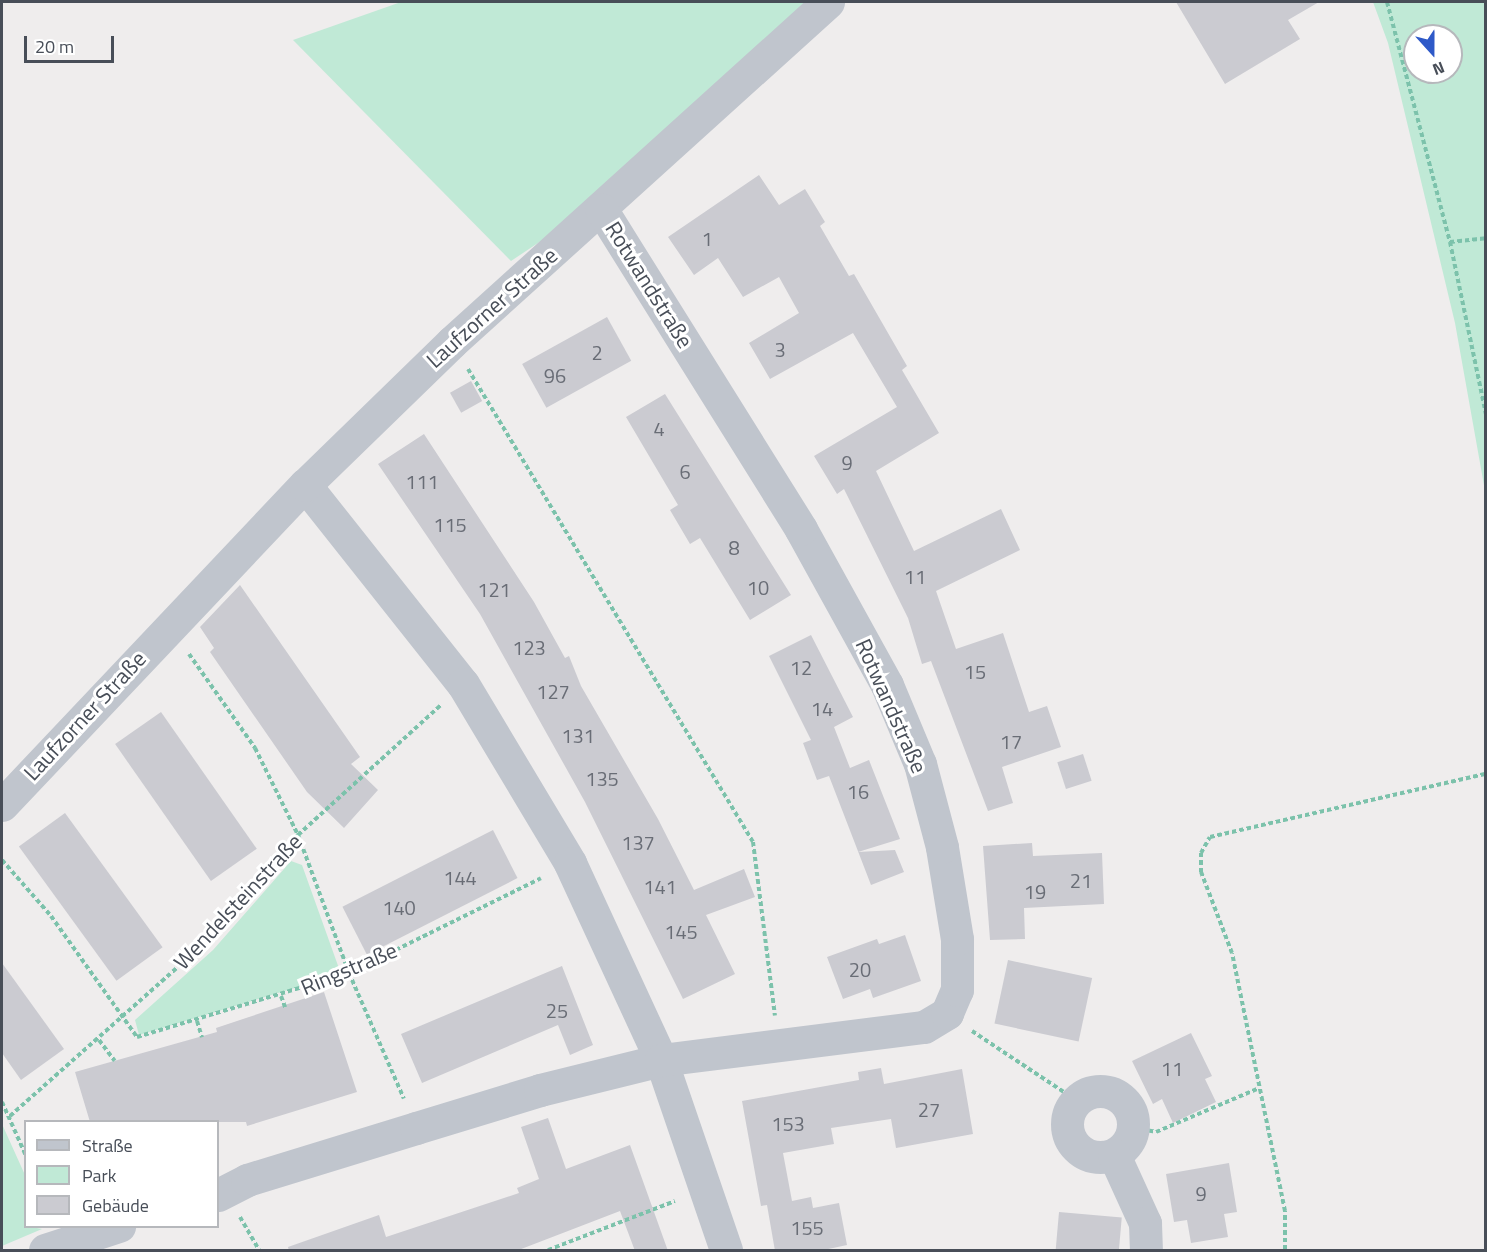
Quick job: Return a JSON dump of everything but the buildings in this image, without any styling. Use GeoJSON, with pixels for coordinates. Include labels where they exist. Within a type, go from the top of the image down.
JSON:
{"type":"FeatureCollection","features":[{"type":"Feature","properties":{"kind":"street","name":"Laufzorner Straße"},"geometry":{"type":"LineString","coordinates":[[2,805],[168,627],[306,485],[452,342],[828,2]]}},
{"type":"Feature","properties":{"kind":"street","name":"Rotwandstraße"},"geometry":{"type":"LineString","coordinates":[[601,209],[801,529],[891,694],[920,764],[940,837],[957,939],[957,990],[947,1013],[924,1027],[662,1060]]}},
{"type":"Feature","properties":{"kind":"street"},"geometry":{"type":"LineString","coordinates":[[306,485],[463,684],[570,863],[662,1060],[707,1188],[726,1251]]}},
{"type":"Feature","properties":{"kind":"street"},"geometry":{"type":"LineString","coordinates":[[219,1194],[247,1180],[540,1090],[662,1060]]}},
{"type":"Feature","properties":{"kind":"street"},"geometry":{"type":"LineString","coordinates":[[1099,1090],[1118,1096],[1133,1115],[1134,1128],[1130,1140],[1114,1155],[1087,1155],[1070,1139],[1067,1119],[1076,1101],[1099,1090]]}},
{"type":"Feature","properties":{"kind":"street"},"geometry":{"type":"LineString","coordinates":[[1114,1155],[1145,1223],[1146,1251]]}},
{"type":"Feature","properties":{"kind":"street"},"geometry":{"type":"LineString","coordinates":[[45,1251],[116,1228]]}},
{"type":"Feature","properties":{"kind":"path"},"geometry":{"type":"LineString","coordinates":[[1387,2],[1450,242],[1485,415]]}},
{"type":"Feature","properties":{"kind":"path"},"geometry":{"type":"LineString","coordinates":[[1450,242],[1485,238]]}},
{"type":"Feature","properties":{"kind":"path"},"geometry":{"type":"LineString","coordinates":[[452,342],[753,842],[778,1045]]}},
{"type":"Feature","properties":{"kind":"path"},"geometry":{"type":"LineString","coordinates":[[168,627],[255,748],[298,836],[349,973],[416,1128]]}},
{"type":"Feature","properties":{"kind":"path","name":"Wendelsteinstraße"},"geometry":{"type":"LineString","coordinates":[[10,1116],[122,1019],[210,934],[298,836],[463,684]]}},
{"type":"Feature","properties":{"kind":"path"},"geometry":{"type":"LineString","coordinates":[[1285,1251],[1284,1211],[1232,953],[1201,872],[1201,853],[1210,837],[1485,774]]}},
{"type":"Feature","properties":{"kind":"path"},"geometry":{"type":"LineString","coordinates":[[2,860],[51,916],[122,1019]]}},
{"type":"Feature","properties":{"kind":"path","name":"Ringstraße"},"geometry":{"type":"LineString","coordinates":[[122,1019],[137,1037],[281,996],[349,973],[570,863]]}},
{"type":"Feature","properties":{"kind":"path"},"geometry":{"type":"LineString","coordinates":[[957,990],[970,1030],[1076,1101]]}},
{"type":"Feature","properties":{"kind":"path"},"geometry":{"type":"LineString","coordinates":[[281,996],[285,1007]]}},
{"type":"Feature","properties":{"kind":"path"},"geometry":{"type":"LineString","coordinates":[[196,1021],[202,1037]]}},
{"type":"Feature","properties":{"kind":"path"},"geometry":{"type":"LineString","coordinates":[[99,1040],[115,1061]]}},
{"type":"Feature","properties":{"kind":"path"},"geometry":{"type":"LineString","coordinates":[[1134,1128],[1156,1132],[1258,1088]]}},
{"type":"Feature","properties":{"kind":"path"},"geometry":{"type":"LineString","coordinates":[[2,1102],[24,1151]]}},
{"type":"Feature","properties":{"kind":"path"},"geometry":{"type":"LineString","coordinates":[[548,1251],[707,1188]]}},
{"type":"Feature","properties":{"kind":"green space"},"geometry":{"type":"Polygon","coordinates":[[[401,2],[806,2],[553,233],[511,261],[293,40],[401,2]]]}},
{"type":"Feature","properties":{"kind":"green space"},"geometry":{"type":"Polygon","coordinates":[[[1373,2],[1485,2],[1485,491],[1455,323],[1388,43],[1373,2]]]}},
{"type":"Feature","properties":{"kind":"green space"},"geometry":{"type":"Polygon","coordinates":[[[291,861],[302,865],[341,974],[139,1035],[135,1020],[213,950],[291,861]]]}},
{"type":"Feature","properties":{"kind":"green space"},"geometry":{"type":"Polygon","coordinates":[[[2,1124],[24,1173],[24,1228],[42,1229],[2,1246],[2,1124]]]}}]}
